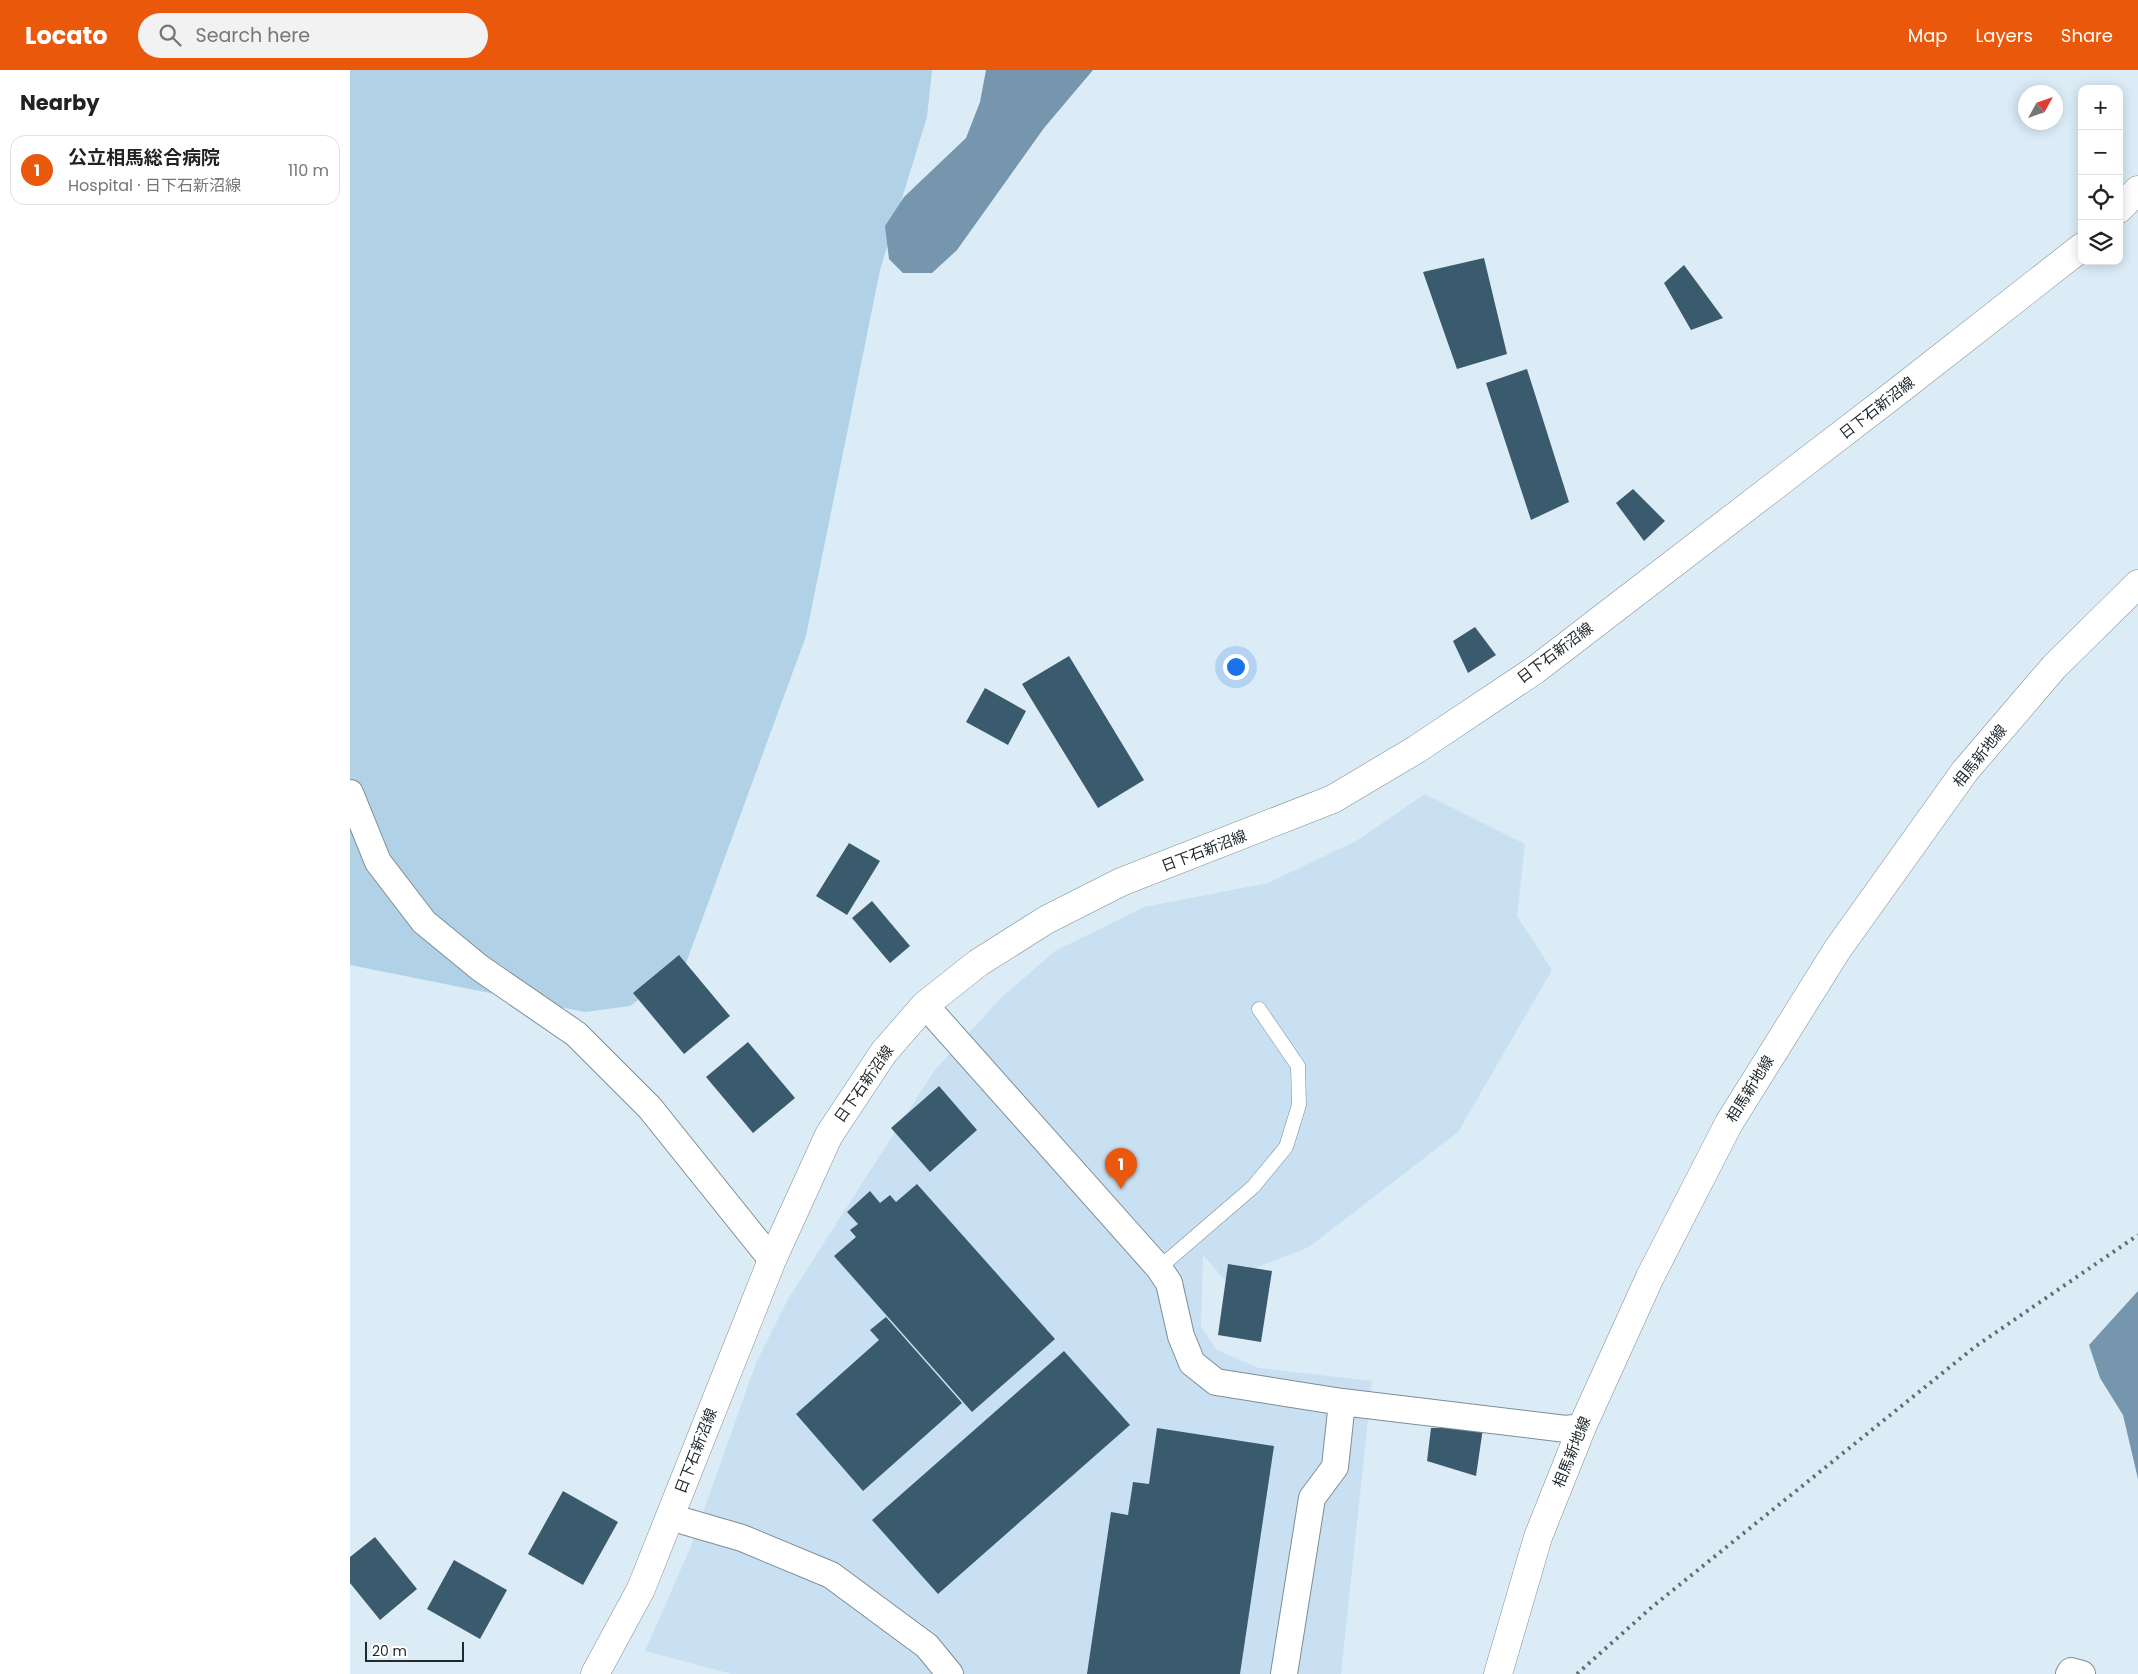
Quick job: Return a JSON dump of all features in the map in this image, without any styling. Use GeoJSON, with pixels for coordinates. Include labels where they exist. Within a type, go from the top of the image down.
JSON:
{"type":"FeatureCollection","features":[{"type":"Feature","properties":{"kind":"main road"},"geometry":{"type":"LineString","coordinates":[[2123,205],[2138,190]]}},
{"type":"Feature","properties":{"kind":"main road","name":"日下石新沼線"},"geometry":{"type":"LineString","coordinates":[[595,1674],[641,1589],[772,1260],[829,1135],[884,1052],[925,1006],[978,963],[1046,920],[1121,882],[1333,799],[1417,748],[1535,670],[2078,250]]}},
{"type":"Feature","properties":{"kind":"main road","name":"相馬新地線"},"geometry":{"type":"LineString","coordinates":[[1498,1674],[1538,1537],[1582,1427],[1650,1277],[1729,1123],[1837,950],[1965,771],[2054,667],[2138,584]]}},
{"type":"Feature","properties":{"kind":"street"},"geometry":{"type":"LineString","coordinates":[[350,793],[378,862],[424,922],[480,968],[576,1034],[650,1108],[772,1260]]}},
{"type":"Feature","properties":{"kind":"street"},"geometry":{"type":"LineString","coordinates":[[925,1006],[1159,1268],[1169,1283],[1181,1336],[1192,1363],[1216,1382],[1342,1402],[1566,1429],[1582,1427]]}},
{"type":"Feature","properties":{"kind":"street"},"geometry":{"type":"LineString","coordinates":[[1284,1674],[1312,1498],[1335,1468],[1342,1402]]}},
{"type":"Feature","properties":{"kind":"street"},"geometry":{"type":"LineString","coordinates":[[670,1517],[742,1538],[831,1575],[927,1646],[950,1674]]}},
{"type":"Feature","properties":{"kind":"street"},"geometry":{"type":"LineString","coordinates":[[2069,1674],[2070,1671],[2082,1674]]}},
{"type":"Feature","properties":{"kind":"lane"},"geometry":{"type":"LineString","coordinates":[[1159,1268],[1253,1187],[1286,1147],[1299,1105],[1298,1066],[1259,1009]]}},
{"type":"Feature","properties":{"kind":"shaded area"},"geometry":{"type":"Polygon","coordinates":[[[350,70],[932,70],[927,117],[880,270],[806,636],[685,966],[630,1006],[585,1012],[350,965],[350,70]]]}},
{"type":"Feature","properties":{"kind":"shaded area"},"geometry":{"type":"Polygon","coordinates":[[[986,70],[1093,70],[1044,128],[957,250],[932,273],[903,273],[889,259],[885,226],[904,197],[966,138],[980,102],[986,70]]]}},
{"type":"Feature","properties":{"kind":"shaded area"},"geometry":{"type":"Polygon","coordinates":[[[1425,794],[1525,844],[1517,916],[1552,970],[1458,1132],[1309,1247],[1225,1280],[1203,1255],[1201,1327],[1217,1350],[1259,1368],[1372,1381],[1341,1674],[732,1674],[645,1651],[691,1546],[756,1363],[788,1299],[934,1071],[1001,998],[1055,951],[1144,907],[1268,883],[1356,841],[1425,794]]]}},
{"type":"Feature","properties":{"kind":"shaded area"},"geometry":{"type":"Polygon","coordinates":[[[2138,1291],[2138,1479],[2123,1415],[2100,1378],[2089,1345],[2138,1291]]]}},
{"type":"Feature","properties":{"kind":"building"},"geometry":{"type":"Polygon","coordinates":[[[1484,258],[1507,354],[1457,369],[1423,272],[1484,258]]]}},
{"type":"Feature","properties":{"kind":"building"},"geometry":{"type":"Polygon","coordinates":[[[1684,265],[1723,318],[1691,330],[1664,283],[1684,265]]]}},
{"type":"Feature","properties":{"kind":"building"},"geometry":{"type":"Polygon","coordinates":[[[1527,369],[1569,502],[1531,520],[1486,383],[1527,369]]]}},
{"type":"Feature","properties":{"kind":"building"},"geometry":{"type":"Polygon","coordinates":[[[1633,489],[1665,521],[1644,541],[1616,503],[1633,489]]]}},
{"type":"Feature","properties":{"kind":"building"},"geometry":{"type":"Polygon","coordinates":[[[1475,627],[1496,655],[1468,673],[1453,641],[1475,627]]]}},
{"type":"Feature","properties":{"kind":"building"},"geometry":{"type":"Polygon","coordinates":[[[1069,656],[1144,780],[1098,808],[1022,684],[1069,656]]]}},
{"type":"Feature","properties":{"kind":"building"},"geometry":{"type":"Polygon","coordinates":[[[985,688],[1026,711],[1008,745],[966,722],[985,688]]]}},
{"type":"Feature","properties":{"kind":"building"},"geometry":{"type":"Polygon","coordinates":[[[849,843],[880,861],[847,915],[816,896],[849,843]]]}},
{"type":"Feature","properties":{"kind":"building"},"geometry":{"type":"Polygon","coordinates":[[[872,901],[910,946],[890,963],[852,918],[872,901]]]}},
{"type":"Feature","properties":{"kind":"building"},"geometry":{"type":"Polygon","coordinates":[[[679,955],[730,1016],[684,1054],[633,993],[679,955]]]}},
{"type":"Feature","properties":{"kind":"building"},"geometry":{"type":"Polygon","coordinates":[[[748,1042],[795,1098],[753,1133],[706,1077],[748,1042]]]}},
{"type":"Feature","properties":{"kind":"building"},"geometry":{"type":"Polygon","coordinates":[[[939,1086],[977,1130],[930,1172],[891,1128],[939,1086]]]}},
{"type":"Feature","properties":{"kind":"building"},"geometry":{"type":"Polygon","coordinates":[[[917,1184],[1055,1339],[972,1412],[834,1256],[856,1237],[850,1230],[858,1224],[847,1212],[870,1191],[880,1203],[890,1195],[896,1202],[917,1184]]]}},
{"type":"Feature","properties":{"kind":"building"},"geometry":{"type":"Polygon","coordinates":[[[1228,1264],[1272,1271],[1261,1342],[1218,1335],[1228,1264]]]}},
{"type":"Feature","properties":{"kind":"building"},"geometry":{"type":"Polygon","coordinates":[[[886,1317],[962,1403],[863,1491],[796,1414],[879,1340],[870,1330],[886,1317]]]}},
{"type":"Feature","properties":{"kind":"building"},"geometry":{"type":"Polygon","coordinates":[[[1064,1351],[1130,1425],[938,1594],[872,1520],[1064,1351]]]}},
{"type":"Feature","properties":{"kind":"building"},"geometry":{"type":"Polygon","coordinates":[[[1157,1428],[1274,1446],[1240,1674],[1087,1674],[1111,1512],[1128,1515],[1133,1482],[1149,1484],[1157,1428]]]}},
{"type":"Feature","properties":{"kind":"building"},"geometry":{"type":"Polygon","coordinates":[[[1431,1428],[1483,1428],[1476,1476],[1427,1461],[1431,1428]]]}},
{"type":"Feature","properties":{"kind":"building"},"geometry":{"type":"Polygon","coordinates":[[[563,1491],[618,1522],[583,1585],[528,1554],[563,1491]]]}},
{"type":"Feature","properties":{"kind":"building"},"geometry":{"type":"Polygon","coordinates":[[[375,1537],[417,1589],[380,1620],[350,1583],[350,1557],[375,1537]]]}},
{"type":"Feature","properties":{"kind":"building"},"geometry":{"type":"Polygon","coordinates":[[[454,1560],[507,1590],[480,1639],[427,1609],[454,1560]]]}},
{"type":"Feature","properties":{"kind":"railway"},"geometry":{"type":"LineString","coordinates":[[1577,1674],[1652,1607],[1976,1346],[2138,1235]]}},
{"type":"Feature","properties":{"kind":"place","name":"公立相馬総合病院"},"geometry":{"type":"Point","coordinates":[1121,1189]}}]}
